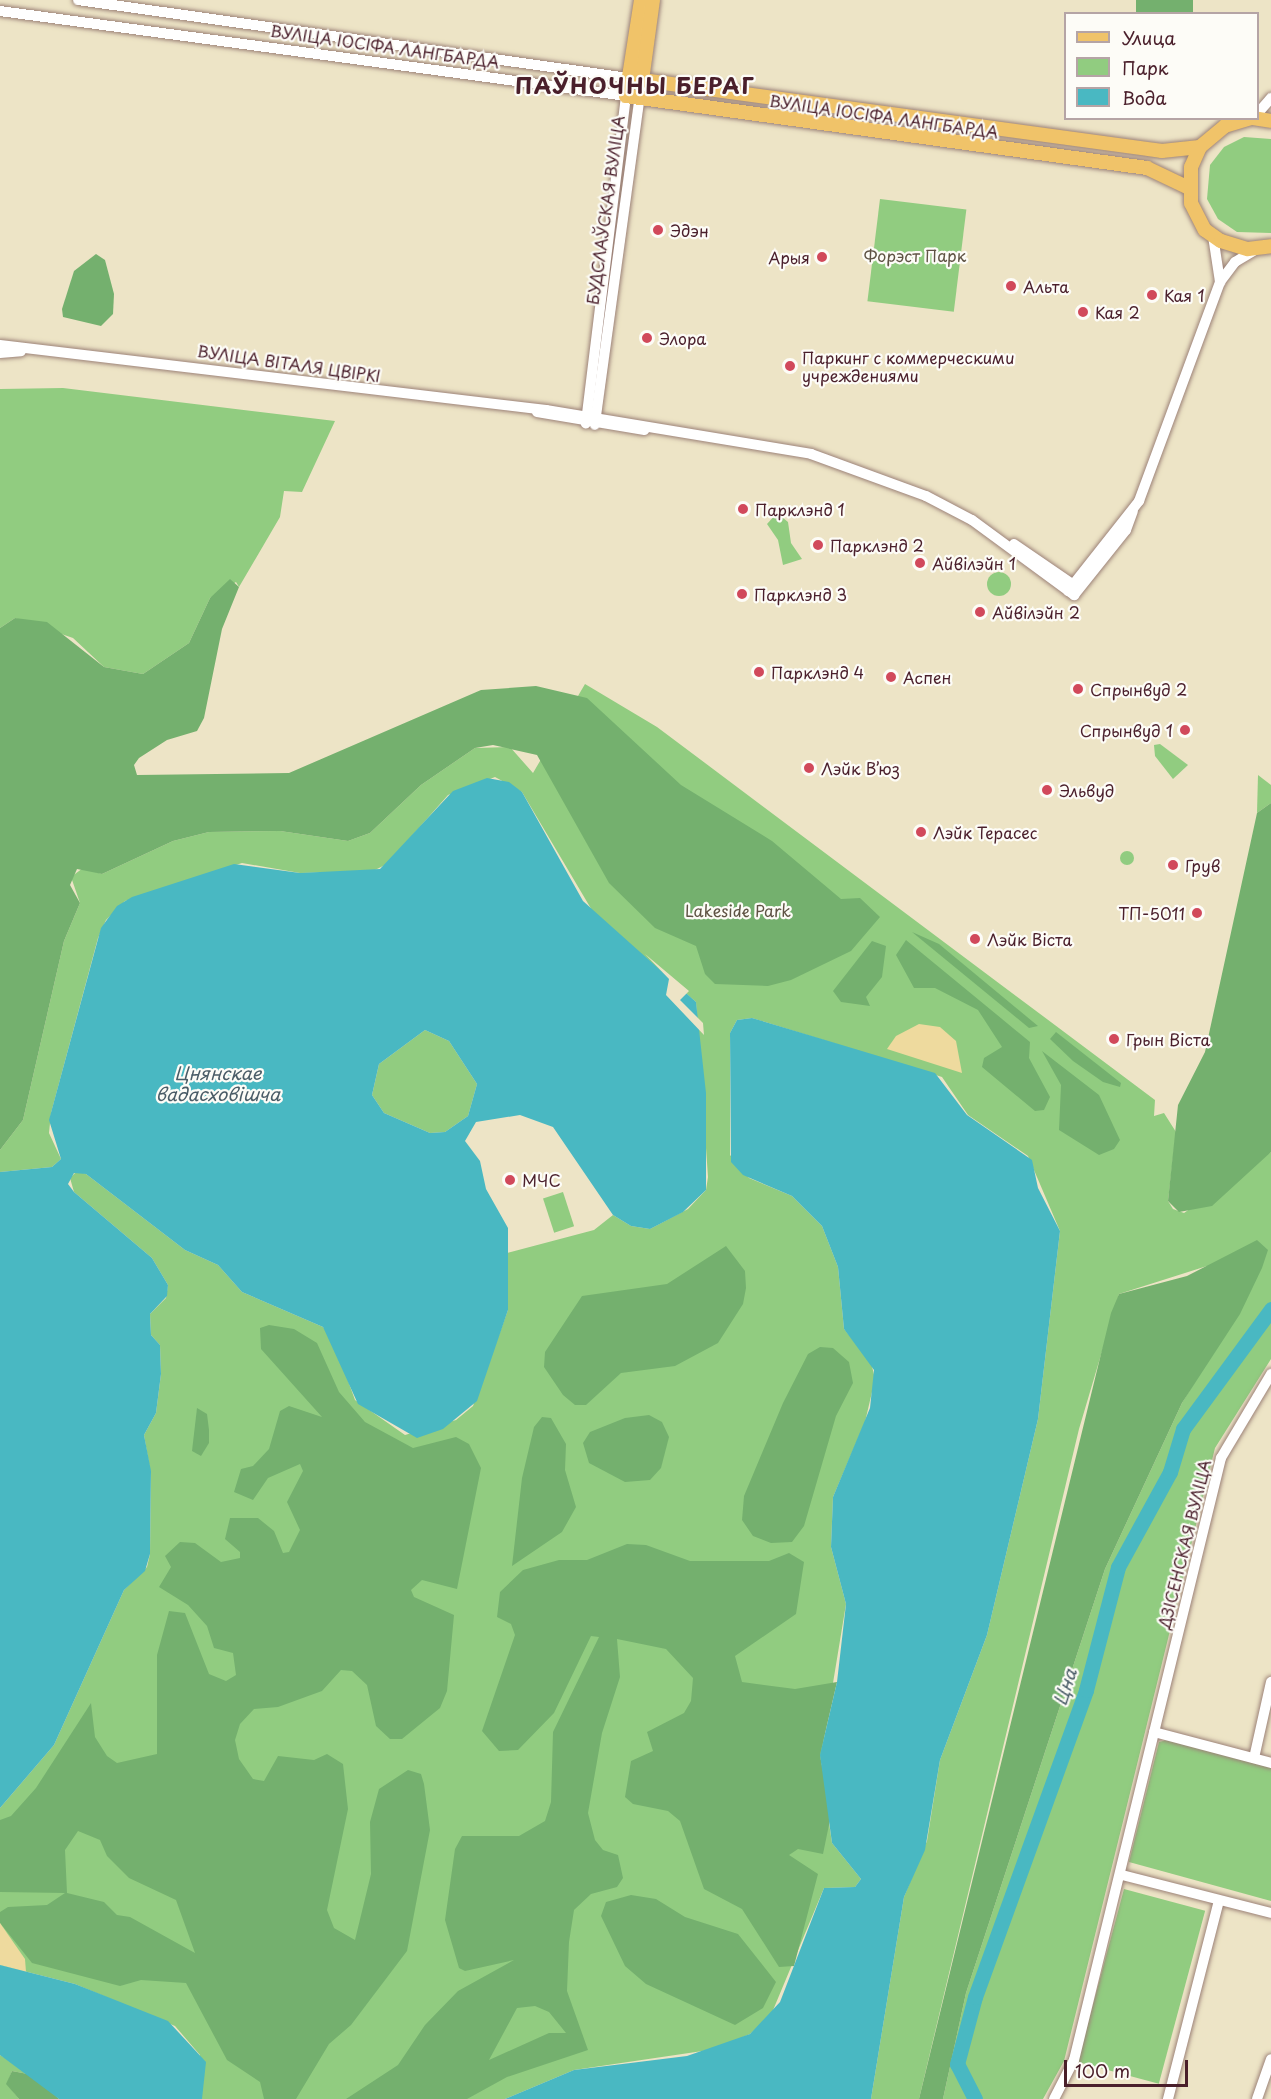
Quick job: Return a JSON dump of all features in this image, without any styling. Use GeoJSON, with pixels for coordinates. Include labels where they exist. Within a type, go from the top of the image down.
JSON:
{"type":"FeatureCollection","features":[{"type":"Feature","properties":{"kind":"main road","name":"БУДСЛАЎСКАЯ ВУЛІЦА"},"geometry":{"type":"LineString","coordinates":[[635,79],[640,0]]}},
{"type":"Feature","properties":{"kind":"main road","name":"БУДСЛАЎСКАЯ ВУЛІЦА"},"geometry":{"type":"LineString","coordinates":[[632,98],[653,0]]}},
{"type":"Feature","properties":{"kind":"main road","name":"ВУЛІЦА ІОСІФА ЛАНГБАРДА"},"geometry":{"type":"LineString","coordinates":[[635,79],[1162,151],[1200,147]]}},
{"type":"Feature","properties":{"kind":"main road","name":"ВУЛІЦА ІОСІФА ЛАНГБАРДА"},"geometry":{"type":"LineString","coordinates":[[632,98],[1147,168],[1189,188]]}},
{"type":"Feature","properties":{"kind":"main road"},"geometry":{"type":"LineString","coordinates":[[1245,120],[1225,126],[1200,147],[1189,188],[1195,216],[1213,236],[1264,247]]}},
{"type":"Feature","properties":{"kind":"street","name":"ВУЛІЦА ІОСІФА ЛАНГБАРДА"},"geometry":{"type":"LineString","coordinates":[[78,0],[635,79]]}},
{"type":"Feature","properties":{"kind":"street","name":"ВУЛІЦА ІОСІФА ЛАНГБАРДА"},"geometry":{"type":"LineString","coordinates":[[0,11],[632,98]]}},
{"type":"Feature","properties":{"kind":"street","name":"БУДСЛАЎСКАЯ ВУЛІЦА"},"geometry":{"type":"LineString","coordinates":[[591,420],[632,98]]}},
{"type":"Feature","properties":{"kind":"street"},"geometry":{"type":"LineString","coordinates":[[1259,111],[1271,98]]}},
{"type":"Feature","properties":{"kind":"street"},"geometry":{"type":"LineString","coordinates":[[1213,236],[1220,282]]}},
{"type":"Feature","properties":{"kind":"street"},"geometry":{"type":"LineString","coordinates":[[1220,282],[1235,262],[1264,247]]}},
{"type":"Feature","properties":{"kind":"street","name":"ВУЛІЦА ВІТАЛЯ ЦВІРКІ"},"geometry":{"type":"LineString","coordinates":[[0,345],[658,429],[843,464],[926,496],[1006,540],[1073,588],[1126,530],[1220,282]]}},
{"type":"Feature","properties":{"kind":"street","name":"ВУЛІЦА ВІТАЛЯ ЦВІРКІ"},"geometry":{"type":"LineString","coordinates":[[0,353],[37,349]]}},
{"type":"Feature","properties":{"kind":"street","name":"ДЗІСЕНСКАЯ ВУЛІЦА"},"geometry":{"type":"LineString","coordinates":[[1054,2099],[1074,2060],[1122,1875],[1154,1732],[1221,1458],[1271,1374]]}},
{"type":"Feature","properties":{"kind":"street"},"geometry":{"type":"LineString","coordinates":[[1254,1758],[1271,1682]]}},
{"type":"Feature","properties":{"kind":"street"},"geometry":{"type":"LineString","coordinates":[[1154,1732],[1271,1763]]}},
{"type":"Feature","properties":{"kind":"street"},"geometry":{"type":"LineString","coordinates":[[1122,1875],[1271,1913]]}},
{"type":"Feature","properties":{"kind":"street"},"geometry":{"type":"LineString","coordinates":[[1168,2099],[1219,1900]]}},
{"type":"Feature","properties":{"kind":"street"},"geometry":{"type":"LineString","coordinates":[[1257,2099],[1271,2059]]}},
{"type":"Feature","properties":{"kind":"green space"},"geometry":{"type":"Polygon","coordinates":[[[1136,0],[1193,0],[1193,12],[1136,12],[1136,0]]]}},
{"type":"Feature","properties":{"kind":"green space"},"geometry":{"type":"Polygon","coordinates":[[[1244,137],[1271,139],[1271,233],[1237,232],[1218,219],[1207,199],[1210,165],[1224,147],[1244,137]]]}},
{"type":"Feature","properties":{"kind":"green space","name":"Форэст Парк"},"geometry":{"type":"Polygon","coordinates":[[[880,199],[966,210],[954,312],[867,301],[880,199]]]}},
{"type":"Feature","properties":{"kind":"green space"},"geometry":{"type":"Polygon","coordinates":[[[96,254],[105,260],[114,294],[113,314],[101,326],[63,317],[62,309],[74,271],[96,254]]]}},
{"type":"Feature","properties":{"kind":"green space"},"geometry":{"type":"Polygon","coordinates":[[[63,388],[335,421],[302,492],[284,491],[280,517],[239,587],[236,582],[210,598],[189,643],[143,674],[104,667],[73,638],[15,618],[0,628],[0,389],[63,388]]]}},
{"type":"Feature","properties":{"kind":"green space"},"geometry":{"type":"Polygon","coordinates":[[[777,513],[788,522],[791,543],[802,559],[783,565],[778,540],[767,524],[777,513]]]}},
{"type":"Feature","properties":{"kind":"green space"},"geometry":{"type":"Polygon","coordinates":[[[999,572],[1008,575],[1011,584],[1008,593],[999,596],[990,593],[987,584],[990,575],[999,572]]]}},
{"type":"Feature","properties":{"kind":"green space","name":"Lakeside Park"},"geometry":{"type":"Polygon","coordinates":[[[230,579],[239,587],[222,629],[204,718],[197,731],[167,740],[139,758],[134,765],[137,775],[289,773],[481,690],[536,686],[587,698],[681,785],[772,841],[841,899],[860,898],[880,917],[851,951],[791,980],[768,986],[715,984],[705,974],[696,946],[655,928],[609,883],[537,755],[493,745],[475,748],[421,785],[370,833],[348,841],[280,831],[209,832],[173,841],[102,874],[77,869],[70,885],[80,903],[64,941],[23,1120],[0,1150],[0,628],[15,618],[47,622],[104,667],[143,674],[189,643],[210,598],[230,579]]]}},
{"type":"Feature","properties":{"kind":"green space","name":"Lakeside Park"},"geometry":{"type":"Polygon","coordinates":[[[585,684],[657,727],[1155,1100],[1154,1116],[1164,1113],[1176,1132],[1168,1201],[1173,1209],[1184,1213],[1271,1152],[1271,1359],[1215,1448],[1064,2061],[1043,2099],[943,2099],[966,1993],[1105,1569],[1182,1403],[1246,1297],[1207,1266],[1119,1294],[1079,1429],[919,2099],[871,2099],[904,1897],[927,1841],[940,1760],[987,1635],[1038,1419],[1060,1231],[1028,1156],[968,1115],[942,1077],[752,1018],[737,1020],[730,1033],[730,1155],[749,1178],[792,1196],[822,1226],[838,1267],[844,1329],[871,1362],[875,1379],[865,1422],[833,1497],[831,1547],[846,1604],[820,1762],[832,1843],[861,1879],[855,1887],[824,1888],[771,2015],[750,2034],[716,2049],[574,2070],[505,2099],[202,2099],[200,2055],[175,2026],[75,1984],[0,1965],[0,1808],[54,1745],[124,1590],[147,1567],[150,1554],[151,1475],[144,1435],[156,1413],[161,1374],[160,1345],[151,1335],[150,1314],[166,1298],[168,1285],[152,1258],[74,1192],[70,1178],[77,1171],[86,1174],[185,1250],[218,1265],[242,1292],[323,1327],[334,1342],[355,1400],[405,1435],[456,1420],[473,1406],[508,1310],[507,1253],[594,1230],[613,1215],[631,1226],[650,1229],[688,1209],[706,1190],[708,1177],[696,1002],[593,912],[522,792],[495,777],[448,795],[387,864],[373,871],[300,873],[242,863],[125,901],[106,920],[98,938],[51,1113],[49,1133],[61,1159],[52,1167],[0,1172],[0,1150],[23,1120],[64,941],[80,903],[71,877],[83,868],[102,874],[173,841],[209,832],[280,831],[348,841],[370,833],[421,785],[475,748],[510,747],[533,773],[585,684]]]}},
{"type":"Feature","properties":{"kind":"green space"},"geometry":{"type":"Polygon","coordinates":[[[1160,744],[1188,765],[1173,779],[1155,756],[1154,745],[1160,744]]]}},
{"type":"Feature","properties":{"kind":"green space"},"geometry":{"type":"Polygon","coordinates":[[[1258,775],[1271,785],[1271,803],[1257,813],[1258,775]]]}},
{"type":"Feature","properties":{"kind":"green space"},"geometry":{"type":"Polygon","coordinates":[[[1271,803],[1271,1152],[1212,1206],[1179,1212],[1168,1201],[1178,1105],[1205,1052],[1257,813],[1271,803]]]}},
{"type":"Feature","properties":{"kind":"green space"},"geometry":{"type":"Polygon","coordinates":[[[1124,851],[1130,851],[1134,858],[1130,865],[1124,865],[1120,861],[1120,855],[1124,851]]]}},
{"type":"Feature","properties":{"kind":"green space"},"geometry":{"type":"Polygon","coordinates":[[[912,932],[939,944],[1038,1026],[1029,1028],[912,932]]]}},
{"type":"Feature","properties":{"kind":"green space"},"geometry":{"type":"Polygon","coordinates":[[[906,940],[1030,1042],[1029,1058],[1050,1097],[1044,1110],[1035,1111],[982,1067],[984,1058],[1002,1047],[978,1010],[935,988],[914,988],[896,955],[906,940]]]}},
{"type":"Feature","properties":{"kind":"green space"},"geometry":{"type":"Polygon","coordinates":[[[872,941],[886,946],[882,977],[866,997],[870,1006],[841,1002],[833,991],[872,941]]]}},
{"type":"Feature","properties":{"kind":"green space"},"geometry":{"type":"Polygon","coordinates":[[[425,1030],[449,1041],[477,1084],[468,1116],[445,1132],[430,1133],[384,1113],[372,1095],[379,1064],[425,1030]]]}},
{"type":"Feature","properties":{"kind":"green space"},"geometry":{"type":"Polygon","coordinates":[[[1056,1032],[1121,1083],[1120,1087],[1103,1082],[1073,1061],[1050,1039],[1056,1032]]]}},
{"type":"Feature","properties":{"kind":"green space"},"geometry":{"type":"Polygon","coordinates":[[[1042,1051],[1099,1095],[1120,1140],[1114,1149],[1099,1155],[1059,1130],[1061,1085],[1042,1051]]]}},
{"type":"Feature","properties":{"kind":"green space"},"geometry":{"type":"Polygon","coordinates":[[[563,1192],[574,1226],[554,1233],[543,1198],[563,1192]]]}},
{"type":"Feature","properties":{"kind":"green space"},"geometry":{"type":"Polygon","coordinates":[[[1257,1240],[1268,1250],[1262,1268],[1240,1314],[1182,1403],[1105,1569],[966,1993],[943,2099],[919,2099],[1111,1313],[1119,1294],[1187,1276],[1257,1240]]]}},
{"type":"Feature","properties":{"kind":"green space"},"geometry":{"type":"Polygon","coordinates":[[[726,1246],[745,1271],[746,1288],[743,1304],[718,1343],[675,1366],[621,1373],[586,1405],[575,1405],[563,1395],[544,1367],[545,1352],[582,1296],[667,1284],[726,1246]]]}},
{"type":"Feature","properties":{"kind":"green space"},"geometry":{"type":"Polygon","coordinates":[[[269,1325],[294,1329],[317,1343],[339,1392],[365,1422],[413,1448],[456,1437],[469,1444],[481,1468],[457,1589],[422,1580],[411,1590],[414,1597],[454,1615],[447,1691],[440,1708],[402,1739],[390,1739],[376,1726],[367,1685],[352,1671],[341,1670],[322,1691],[278,1707],[254,1709],[240,1724],[235,1740],[239,1759],[253,1779],[264,1781],[278,1756],[314,1760],[327,1754],[343,1764],[348,1809],[327,1910],[334,1928],[355,1940],[371,1874],[370,1822],[379,1789],[408,1770],[421,1774],[424,1784],[430,1830],[407,1951],[351,2025],[329,2044],[296,2099],[264,2099],[260,2082],[227,2060],[186,1983],[141,1980],[120,1986],[32,1963],[0,1923],[0,1912],[8,1907],[47,1905],[65,1893],[0,1892],[0,1820],[11,1816],[36,1788],[91,1703],[95,1737],[107,1756],[117,1763],[157,1754],[157,1655],[169,1611],[185,1613],[209,1674],[226,1681],[236,1675],[233,1653],[214,1648],[207,1626],[188,1605],[159,1587],[171,1567],[165,1556],[180,1542],[195,1543],[221,1562],[240,1558],[240,1552],[225,1539],[230,1518],[258,1518],[274,1531],[283,1553],[289,1552],[300,1530],[287,1502],[303,1471],[300,1464],[268,1478],[253,1500],[234,1492],[241,1469],[253,1466],[269,1449],[280,1411],[289,1406],[322,1417],[261,1349],[260,1328],[269,1325]],[[78,1831],[65,1850],[67,1893],[104,1902],[117,1915],[130,1917],[195,1953],[176,1900],[129,1878],[107,1856],[100,1840],[78,1831]]]}},
{"type":"Feature","properties":{"kind":"green space"},"geometry":{"type":"Polygon","coordinates":[[[820,1347],[833,1348],[849,1362],[853,1383],[836,1416],[804,1526],[792,1542],[771,1543],[753,1536],[742,1520],[744,1496],[783,1403],[808,1354],[820,1347]]]}},
{"type":"Feature","properties":{"kind":"green space"},"geometry":{"type":"Polygon","coordinates":[[[197,1408],[207,1414],[209,1430],[209,1443],[201,1456],[192,1451],[197,1408]]]}},
{"type":"Feature","properties":{"kind":"green space"},"geometry":{"type":"Polygon","coordinates":[[[649,1415],[662,1422],[669,1437],[661,1468],[650,1480],[625,1482],[589,1463],[583,1443],[590,1432],[625,1418],[649,1415]]]}},
{"type":"Feature","properties":{"kind":"green space"},"geometry":{"type":"Polygon","coordinates":[[[542,1417],[551,1418],[566,1444],[565,1470],[576,1507],[562,1532],[512,1566],[522,1478],[534,1427],[542,1417]]]}},
{"type":"Feature","properties":{"kind":"green space"},"geometry":{"type":"Polygon","coordinates":[[[627,1544],[646,1545],[690,1561],[769,1561],[789,1553],[804,1562],[796,1614],[735,1656],[742,1682],[795,1689],[837,1682],[820,1755],[831,1815],[823,1854],[798,1849],[789,1855],[818,1874],[794,1966],[779,1967],[742,1909],[704,1889],[680,1821],[668,1811],[633,1804],[625,1797],[631,1761],[653,1751],[647,1732],[684,1713],[691,1701],[693,1678],[666,1649],[617,1639],[620,1677],[602,1733],[588,1813],[595,1840],[603,1850],[618,1855],[623,1878],[617,1887],[591,1894],[574,1910],[569,1942],[567,1991],[588,2050],[507,2077],[467,2099],[346,2099],[398,2065],[425,2025],[458,1991],[514,1960],[465,1971],[459,1968],[445,1920],[455,1849],[462,1836],[519,1836],[545,1821],[551,1802],[553,1732],[599,1637],[591,1636],[554,1713],[518,1750],[499,1751],[482,1731],[515,1635],[511,1624],[497,1617],[500,1592],[523,1570],[559,1560],[587,1560],[627,1544]],[[535,2006],[517,2008],[489,2060],[549,2033],[566,2033],[549,2012],[535,2006]]]}},
{"type":"Feature","properties":{"kind":"green space"},"geometry":{"type":"Polygon","coordinates":[[[1171,1739],[1271,1766],[1271,1901],[1129,1862],[1159,1742],[1171,1739]]]}},
{"type":"Feature","properties":{"kind":"green space"},"geometry":{"type":"Polygon","coordinates":[[[1124,1889],[1205,1911],[1159,2084],[1078,2062],[1124,1889]]]}},
{"type":"Feature","properties":{"kind":"green space"},"geometry":{"type":"Polygon","coordinates":[[[631,1895],[656,1899],[685,1917],[738,1934],[776,1982],[763,2008],[735,2025],[646,1984],[625,1966],[601,1916],[606,1902],[631,1895]]]}},
{"type":"Feature","properties":{"kind":"green space"},"geometry":{"type":"Polygon","coordinates":[[[0,2055],[33,2075],[12,2071],[7,2084],[19,2099],[0,2099],[0,2055]]]}},
{"type":"Feature","properties":{"kind":"green space"},"geometry":{"type":"Polygon","coordinates":[[[12,2071],[33,2075],[59,2099],[19,2099],[6,2084],[12,2071]]]}},
{"type":"Feature","properties":{"kind":"sand"},"geometry":{"type":"Polygon","coordinates":[[[919,1024],[940,1027],[956,1041],[962,1073],[887,1049],[896,1036],[919,1024]]]}},
{"type":"Feature","properties":{"kind":"sand"},"geometry":{"type":"Polygon","coordinates":[[[0,1923],[25,1959],[26,1972],[0,1965],[0,1923]]]}},
{"type":"Feature","properties":{"kind":"water","name":"Цнянскае вадасховішча"},"geometry":{"type":"Polygon","coordinates":[[[487,778],[509,782],[522,792],[583,901],[696,1002],[706,1093],[706,1190],[683,1212],[650,1229],[631,1226],[613,1215],[553,1127],[520,1115],[476,1122],[465,1141],[480,1161],[486,1189],[508,1228],[508,1310],[477,1401],[443,1429],[417,1438],[358,1404],[323,1327],[242,1292],[218,1265],[185,1250],[86,1174],[74,1173],[68,1184],[74,1192],[152,1258],[168,1285],[167,1296],[150,1314],[151,1335],[160,1345],[161,1374],[156,1413],[144,1435],[151,1471],[150,1554],[145,1571],[124,1590],[54,1745],[0,1808],[0,1172],[52,1167],[61,1159],[49,1120],[101,928],[117,906],[132,897],[234,864],[300,873],[380,869],[453,791],[487,778]],[[425,1030],[379,1064],[372,1095],[384,1113],[430,1133],[445,1132],[468,1116],[477,1084],[449,1041],[425,1030]]]}},
{"type":"Feature","properties":{"kind":"water"},"geometry":{"type":"Polygon","coordinates":[[[752,1018],[935,1073],[967,1115],[1032,1160],[1038,1188],[1060,1231],[1038,1419],[987,1635],[940,1760],[925,1850],[904,1897],[871,2099],[505,2099],[574,2070],[687,2056],[750,2034],[780,2002],[824,1888],[855,1887],[861,1879],[832,1843],[820,1755],[837,1682],[846,1604],[831,1547],[833,1497],[870,1408],[874,1370],[844,1329],[838,1267],[822,1226],[792,1196],[743,1175],[731,1162],[730,1033],[737,1020],[752,1018]]]}},
{"type":"Feature","properties":{"kind":"water"},"geometry":{"type":"Polygon","coordinates":[[[0,1965],[75,1984],[168,2021],[206,2062],[202,2099],[59,2099],[0,2055],[0,1965]]]}},
{"type":"Feature","properties":{"kind":"pier"},"geometry":{"type":"Polygon","coordinates":[[[645,954],[689,991],[680,1000],[703,1023],[704,1035],[666,995],[669,979],[645,954]]]}},
{"type":"Feature","properties":{"kind":"waterway","name":"Цна"},"geometry":{"type":"LineString","coordinates":[[975,2099],[957,2064],[975,1997],[1086,1690],[1118,1567],[1170,1472],[1183,1429],[1271,1309]]}},
{"type":"Feature","properties":{"kind":"place","name":"Эдэн"},"geometry":{"type":"Point","coordinates":[658,230]}},
{"type":"Feature","properties":{"kind":"place","name":"Арыя"},"geometry":{"type":"Point","coordinates":[822,257]}},
{"type":"Feature","properties":{"kind":"place","name":"Альта"},"geometry":{"type":"Point","coordinates":[1011,286]}},
{"type":"Feature","properties":{"kind":"place","name":"Кая 1"},"geometry":{"type":"Point","coordinates":[1152,295]}},
{"type":"Feature","properties":{"kind":"place","name":"Кая 2"},"geometry":{"type":"Point","coordinates":[1083,312]}},
{"type":"Feature","properties":{"kind":"place","name":"Элора"},"geometry":{"type":"Point","coordinates":[647,338]}},
{"type":"Feature","properties":{"kind":"place","name":"Паркинг с коммерческими учреждениями"},"geometry":{"type":"Point","coordinates":[790,366]}},
{"type":"Feature","properties":{"kind":"place","name":"Парклэнд 1"},"geometry":{"type":"Point","coordinates":[743,509]}},
{"type":"Feature","properties":{"kind":"place","name":"Парклэнд 2"},"geometry":{"type":"Point","coordinates":[818,545]}},
{"type":"Feature","properties":{"kind":"place","name":"Айвілэйн 1"},"geometry":{"type":"Point","coordinates":[920,563]}},
{"type":"Feature","properties":{"kind":"place","name":"Парклэнд 3"},"geometry":{"type":"Point","coordinates":[742,594]}},
{"type":"Feature","properties":{"kind":"place","name":"Айвілэйн 2"},"geometry":{"type":"Point","coordinates":[980,612]}},
{"type":"Feature","properties":{"kind":"place","name":"Парклэнд 4"},"geometry":{"type":"Point","coordinates":[759,672]}},
{"type":"Feature","properties":{"kind":"place","name":"Аспен"},"geometry":{"type":"Point","coordinates":[891,677]}},
{"type":"Feature","properties":{"kind":"place","name":"Спрынвуд 2"},"geometry":{"type":"Point","coordinates":[1078,689]}},
{"type":"Feature","properties":{"kind":"place","name":"Спрынвуд 1"},"geometry":{"type":"Point","coordinates":[1185,730]}},
{"type":"Feature","properties":{"kind":"place","name":"Лэйк В’юз"},"geometry":{"type":"Point","coordinates":[809,768]}},
{"type":"Feature","properties":{"kind":"place","name":"Эльвуд"},"geometry":{"type":"Point","coordinates":[1047,790]}},
{"type":"Feature","properties":{"kind":"place","name":"Лэйк Терасес"},"geometry":{"type":"Point","coordinates":[921,832]}},
{"type":"Feature","properties":{"kind":"place","name":"Грув"},"geometry":{"type":"Point","coordinates":[1173,865]}},
{"type":"Feature","properties":{"kind":"place","name":"ТП-5011"},"geometry":{"type":"Point","coordinates":[1197,913]}},
{"type":"Feature","properties":{"kind":"place","name":"Лэйк Вiста"},"geometry":{"type":"Point","coordinates":[975,939]}},
{"type":"Feature","properties":{"kind":"place","name":"Грын Вiста"},"geometry":{"type":"Point","coordinates":[1114,1039]}},
{"type":"Feature","properties":{"kind":"place","name":"МЧС"},"geometry":{"type":"Point","coordinates":[510,1180]}},
{"type":"Feature","properties":{"kind":"district","name":"ПАЎНОЧНЫ БЕРАГ"},"geometry":{"type":"Point","coordinates":[635,85]}}]}
